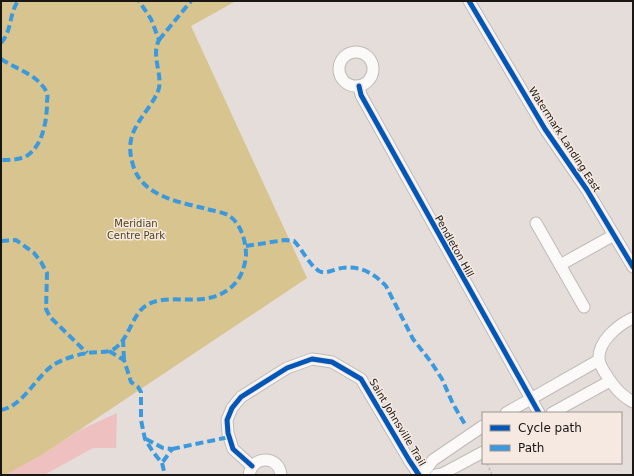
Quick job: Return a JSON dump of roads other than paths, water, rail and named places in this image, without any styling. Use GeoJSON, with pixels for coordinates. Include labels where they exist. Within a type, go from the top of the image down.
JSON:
{"type":"FeatureCollection","features":[{"type":"Feature","properties":{"kind":"street","name":"Watermark Landing East"},"geometry":{"type":"LineString","coordinates":[[469,1],[545,129],[588,190],[633,267]]}},
{"type":"Feature","properties":{"kind":"street","name":"Pendleton Hill"},"geometry":{"type":"LineString","coordinates":[[359,86],[361,95],[538,412]]}},
{"type":"Feature","properties":{"kind":"street"},"geometry":{"type":"LineString","coordinates":[[536,223],[584,307]]}},
{"type":"Feature","properties":{"kind":"street"},"geometry":{"type":"LineString","coordinates":[[560,265],[614,235]]}},
{"type":"Feature","properties":{"kind":"street"},"geometry":{"type":"LineString","coordinates":[[633,318],[626,321],[606,339],[601,347],[599,360],[610,381],[623,395],[633,402]]}},
{"type":"Feature","properties":{"kind":"street","name":"Saint Johnsville Trail"},"geometry":{"type":"LineString","coordinates":[[281,475],[279,467],[271,461],[260,460],[251,471],[234,449],[228,433],[227,420],[232,408],[241,397],[287,368],[312,359],[332,362],[361,379],[409,460],[421,475]]}},
{"type":"Feature","properties":{"kind":"street"},"geometry":{"type":"LineString","coordinates":[[508,412],[599,360]]}},
{"type":"Feature","properties":{"kind":"street"},"geometry":{"type":"LineString","coordinates":[[554,412],[610,381]]}},
{"type":"Feature","properties":{"kind":"street"},"geometry":{"type":"LineString","coordinates":[[421,475],[433,460],[482,427]]}},
{"type":"Feature","properties":{"kind":"street"},"geometry":{"type":"LineString","coordinates":[[436,475],[442,474],[482,453]]}},
{"type":"Feature","properties":{"kind":"park label","name":"Meridian Centre Park"},"geometry":{"type":"Point","coordinates":[136,228]}}]}
